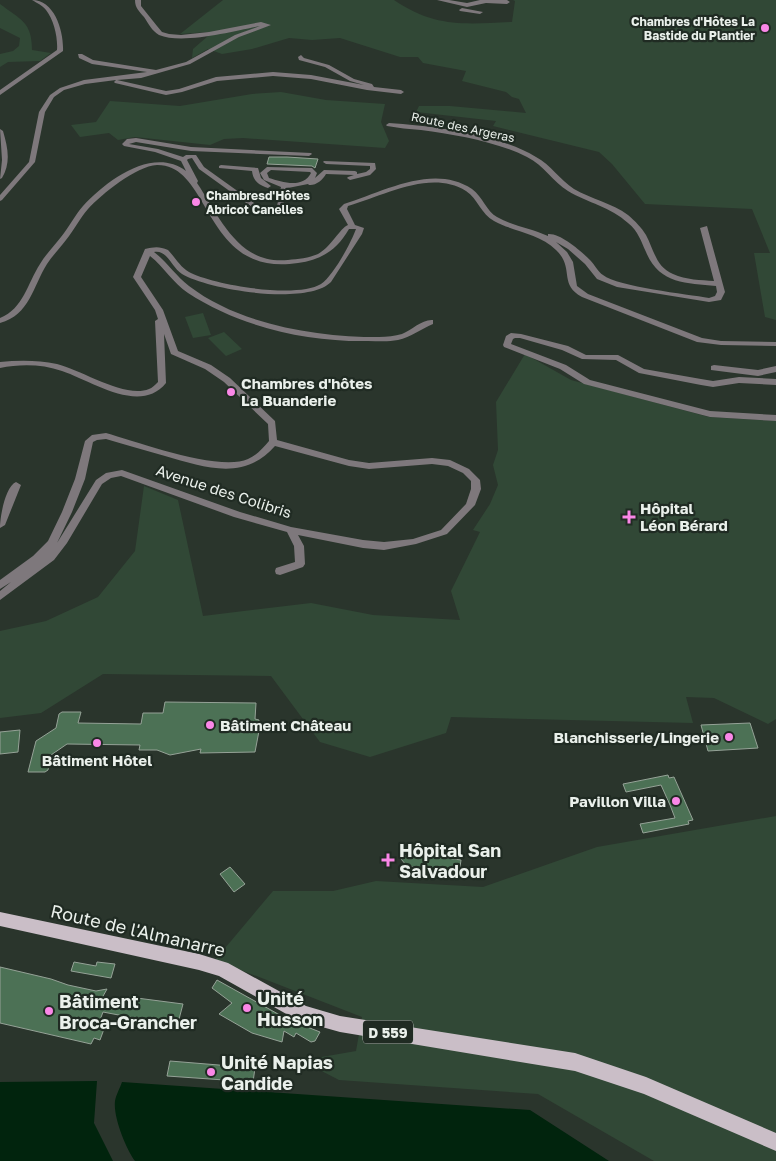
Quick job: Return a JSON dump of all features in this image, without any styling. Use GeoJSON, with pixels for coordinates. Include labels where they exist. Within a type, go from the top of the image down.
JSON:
{"type":"FeatureCollection","features":[{"type":"Feature","properties":{"kind":"main road","name":"Route de l'Almanarre"},"geometry":{"type":"LineString","coordinates":[[0,919],[199,962],[222,969],[303,1014],[340,1024],[575,1062],[609,1072],[776,1142]]}},
{"type":"Feature","properties":{"kind":"street"},"geometry":{"type":"LineString","coordinates":[[0,93],[60,51],[61,46],[57,29],[49,10],[35,0]]}},
{"type":"Feature","properties":{"kind":"street"},"geometry":{"type":"LineString","coordinates":[[0,199],[32,162],[42,112],[52,96],[69,86],[84,82],[111,80],[157,72],[188,63],[237,36],[268,25],[261,24],[201,35],[166,35],[156,29],[148,16],[138,6],[138,0]]}},
{"type":"Feature","properties":{"kind":"street"},"geometry":{"type":"LineString","coordinates":[[440,0],[473,5],[485,1],[507,2]]}},
{"type":"Feature","properties":{"kind":"street"},"geometry":{"type":"LineString","coordinates":[[450,2],[456,8],[480,12]]}},
{"type":"Feature","properties":{"kind":"street"},"geometry":{"type":"LineString","coordinates":[[80,54],[81,57],[92,62],[157,72]]}},
{"type":"Feature","properties":{"kind":"street"},"geometry":{"type":"LineString","coordinates":[[301,57],[301,59],[327,66],[352,80],[370,85],[367,88]]}},
{"type":"Feature","properties":{"kind":"street"},"geometry":{"type":"LineString","coordinates":[[111,80],[166,93],[180,91],[216,79],[273,74],[292,75],[401,92]]}},
{"type":"Feature","properties":{"kind":"street","name":"Route des Argeras"},"geometry":{"type":"LineString","coordinates":[[389,125],[432,130],[496,144],[531,156],[546,167],[569,189],[614,210],[635,226],[644,236],[655,264],[660,270],[675,277],[720,284]]}},
{"type":"Feature","properties":{"kind":"street"},"geometry":{"type":"LineString","coordinates":[[0,130],[6,159],[5,168],[0,177]]}},
{"type":"Feature","properties":{"kind":"street"},"geometry":{"type":"LineString","coordinates":[[148,251],[158,248],[164,249],[178,268],[208,282],[259,291],[307,291],[326,284],[360,228],[352,226],[346,228],[338,242],[325,252],[306,261],[270,263],[258,259],[236,244],[214,218],[193,181],[184,160],[156,150],[125,144],[129,140],[136,140],[191,149],[309,154]]}},
{"type":"Feature","properties":{"kind":"street"},"geometry":{"type":"LineString","coordinates":[[184,160],[186,157],[194,156],[201,168],[258,209],[266,211],[275,210],[280,207],[284,188]]}},
{"type":"Feature","properties":{"kind":"street"},"geometry":{"type":"LineString","coordinates":[[322,177],[355,178],[368,174],[373,170],[373,164],[326,162]]}},
{"type":"Feature","properties":{"kind":"street"},"geometry":{"type":"LineString","coordinates":[[0,321],[17,312],[26,302],[44,263],[89,204],[136,168],[146,165],[169,164],[193,181]]}},
{"type":"Feature","properties":{"kind":"street"},"geometry":{"type":"LineString","coordinates":[[220,167],[256,169],[256,176],[263,184],[284,188],[308,186],[322,177],[324,172],[356,173]]}},
{"type":"Feature","properties":{"kind":"street"},"geometry":{"type":"LineString","coordinates":[[270,168],[300,169],[312,170],[314,172],[311,179],[284,188],[266,179],[265,170],[270,168]]}},
{"type":"Feature","properties":{"kind":"street"},"geometry":{"type":"LineString","coordinates":[[352,226],[343,209],[346,205],[429,180],[455,184],[470,190],[484,211],[492,218],[507,226],[543,236],[555,237],[571,247],[588,262],[600,277],[620,285],[709,300],[718,298],[721,292],[704,228]]}},
{"type":"Feature","properties":{"kind":"street"},"geometry":{"type":"LineString","coordinates":[[543,236],[568,257],[573,286],[578,292],[593,299],[700,340],[721,343],[776,344]]}},
{"type":"Feature","properties":{"kind":"street"},"geometry":{"type":"LineString","coordinates":[[0,585],[36,559],[52,542],[68,512],[80,479],[89,441],[95,437],[106,436],[216,466],[237,466],[253,462],[267,451],[273,442],[272,424],[258,408],[208,367],[174,352],[159,310],[137,277],[148,251]]}},
{"type":"Feature","properties":{"kind":"street"},"geometry":{"type":"LineString","coordinates":[[148,251],[160,259],[174,279],[217,307],[244,318],[300,332],[335,338],[388,338],[403,336],[430,322]]}},
{"type":"Feature","properties":{"kind":"street"},"geometry":{"type":"LineString","coordinates":[[0,365],[13,362],[33,363],[64,369],[110,388],[130,393],[148,394],[158,389],[162,383],[159,310]]}},
{"type":"Feature","properties":{"kind":"street"},"geometry":{"type":"LineString","coordinates":[[776,369],[740,376],[713,384],[649,372],[618,358],[585,358],[565,348],[521,336],[514,335],[509,338],[508,345],[554,363],[587,382],[710,414],[776,418]]}},
{"type":"Feature","properties":{"kind":"street"},"geometry":{"type":"LineString","coordinates":[[714,368],[740,376],[776,382]]}},
{"type":"Feature","properties":{"kind":"street","name":"Avenue des Colibris"},"geometry":{"type":"LineString","coordinates":[[0,596],[51,557],[64,541],[99,482],[109,475],[122,473],[237,515],[291,530],[384,546],[413,542],[444,532],[470,506],[476,489],[475,480],[466,471],[450,463],[432,461],[369,466],[349,463],[273,442]]}},
{"type":"Feature","properties":{"kind":"street"},"geometry":{"type":"LineString","coordinates":[[0,525],[16,485]]}},
{"type":"Feature","properties":{"kind":"street"},"geometry":{"type":"LineString","coordinates":[[280,571],[300,564],[299,546],[291,530]]}},
{"type":"Feature","properties":{"kind":"shaded area"},"geometry":{"type":"Polygon","coordinates":[[[223,0],[394,0],[423,16],[437,20],[480,23],[512,22],[515,1],[513,0],[776,0],[776,320],[765,317],[754,253],[770,253],[752,209],[645,204],[612,164],[599,152],[493,126],[496,121],[416,112],[419,106],[450,106],[526,113],[519,99],[512,97],[506,92],[462,81],[466,71],[423,63],[418,57],[400,57],[340,38],[312,40],[289,38],[252,49],[222,54],[208,49],[192,58],[193,49],[208,36],[208,32],[180,34],[223,0]]]}},
{"type":"Feature","properties":{"kind":"shaded area"},"geometry":{"type":"Polygon","coordinates":[[[0,4],[24,22],[30,33],[32,50],[51,53],[40,61],[8,62],[0,67],[0,54],[13,51],[19,46],[20,38],[0,28],[0,4]]]}},
{"type":"Feature","properties":{"kind":"shaded area"},"geometry":{"type":"Polygon","coordinates":[[[281,92],[326,100],[385,104],[381,122],[389,141],[385,148],[243,138],[224,139],[210,145],[135,137],[118,140],[109,133],[80,137],[71,125],[96,122],[110,101],[180,106],[252,94],[281,92]]]}},
{"type":"Feature","properties":{"kind":"shaded area"},"geometry":{"type":"Polygon","coordinates":[[[203,313],[211,335],[193,338],[185,317],[203,313]]]}},
{"type":"Feature","properties":{"kind":"shaded area"},"geometry":{"type":"Polygon","coordinates":[[[224,332],[242,349],[226,356],[208,338],[224,332]]]}},
{"type":"Feature","properties":{"kind":"shaded area"},"geometry":{"type":"Polygon","coordinates":[[[525,354],[571,380],[709,417],[776,421],[776,719],[768,724],[714,698],[686,697],[693,723],[451,717],[446,733],[370,757],[320,742],[271,676],[103,674],[41,713],[0,718],[0,631],[46,621],[98,597],[135,551],[144,486],[178,500],[203,616],[311,603],[373,615],[460,620],[451,591],[480,532],[473,530],[490,504],[498,485],[493,465],[498,450],[496,402],[525,354]]]}},
{"type":"Feature","properties":{"kind":"shaded area"},"geometry":{"type":"Polygon","coordinates":[[[776,816],[776,1161],[654,1161],[538,1094],[339,1080],[310,1065],[310,1059],[356,1051],[362,1017],[215,960],[273,891],[333,891],[376,881],[483,887],[597,847],[776,816]]]}},
{"type":"Feature","properties":{"kind":"shaded area"},"geometry":{"type":"Polygon","coordinates":[[[97,1081],[94,1123],[113,1161],[0,1161],[0,1082],[97,1081]]]}},
{"type":"Feature","properties":{"kind":"shaded area"},"geometry":{"type":"Polygon","coordinates":[[[122,1082],[530,1110],[609,1161],[135,1161],[124,1141],[116,1115],[115,1101],[122,1082]]]}},
{"type":"Feature","properties":{"kind":"building"},"geometry":{"type":"Polygon","coordinates":[[[269,157],[318,159],[315,168],[312,166],[267,164],[269,157]]]}},
{"type":"Feature","properties":{"kind":"building"},"geometry":{"type":"Polygon","coordinates":[[[165,702],[256,703],[255,719],[259,720],[259,731],[255,752],[200,753],[201,749],[170,755],[157,750],[139,750],[140,745],[67,744],[51,755],[48,770],[45,772],[28,772],[36,741],[56,728],[59,714],[62,712],[81,712],[78,723],[141,724],[143,713],[163,713],[165,702]]]}},
{"type":"Feature","properties":{"kind":"building","name":"Blanchisserie/Lingerie"},"geometry":{"type":"Polygon","coordinates":[[[750,723],[758,748],[708,751],[701,725],[750,723]]]}},
{"type":"Feature","properties":{"kind":"building"},"geometry":{"type":"Polygon","coordinates":[[[20,730],[18,752],[0,754],[0,732],[20,730]]]}},
{"type":"Feature","properties":{"kind":"building","name":"Pavillon Villa"},"geometry":{"type":"Polygon","coordinates":[[[668,775],[669,778],[674,777],[693,820],[688,821],[689,824],[643,833],[640,824],[675,818],[670,805],[661,785],[626,792],[623,784],[668,775]]]}},
{"type":"Feature","properties":{"kind":"building"},"geometry":{"type":"Polygon","coordinates":[[[409,853],[461,860],[459,874],[407,866],[401,859],[409,853]]]}},
{"type":"Feature","properties":{"kind":"building"},"geometry":{"type":"Polygon","coordinates":[[[230,867],[245,884],[234,892],[220,874],[230,867]]]}},
{"type":"Feature","properties":{"kind":"building"},"geometry":{"type":"Polygon","coordinates":[[[74,962],[96,966],[97,962],[115,964],[111,978],[71,971],[74,962]]]}},
{"type":"Feature","properties":{"kind":"building","name":"Bâtiment Broca-Grancher"},"geometry":{"type":"Polygon","coordinates":[[[0,967],[96,991],[107,989],[102,998],[127,1002],[129,997],[183,1004],[178,1023],[173,1022],[171,1025],[103,1012],[97,1028],[104,1029],[100,1040],[94,1038],[91,1044],[0,1023],[0,967]]]}},
{"type":"Feature","properties":{"kind":"building","name":"Unité Husson"},"geometry":{"type":"Polygon","coordinates":[[[217,980],[287,1019],[320,1032],[315,1041],[311,1042],[296,1033],[294,1037],[284,1031],[282,1042],[252,1033],[219,1014],[232,1003],[212,988],[217,980]]]}},
{"type":"Feature","properties":{"kind":"building","name":"Unité Napias Candide"},"geometry":{"type":"Polygon","coordinates":[[[170,1061],[255,1068],[253,1082],[167,1076],[170,1061]]]}},
{"type":"Feature","properties":{"kind":"place","name":"Chambres d'Hôtes La Bastide du Plantier"},"geometry":{"type":"Point","coordinates":[765,28]}},
{"type":"Feature","properties":{"kind":"place","name":"Chambresd'Hôtes Abricot Canelles"},"geometry":{"type":"Point","coordinates":[196,202]}},
{"type":"Feature","properties":{"kind":"place","name":"Chambres d'hôtes La Buanderie"},"geometry":{"type":"Point","coordinates":[231,392]}},
{"type":"Feature","properties":{"kind":"place","name":"Hôpital Léon Bérard"},"geometry":{"type":"Point","coordinates":[629,517]}},
{"type":"Feature","properties":{"kind":"place","name":"Bâtiment Château"},"geometry":{"type":"Point","coordinates":[210,725]}},
{"type":"Feature","properties":{"kind":"place","name":"Blanchisserie/Lingerie"},"geometry":{"type":"Point","coordinates":[729,737]}},
{"type":"Feature","properties":{"kind":"place","name":"Bâtiment Hôtel"},"geometry":{"type":"Point","coordinates":[97,743]}},
{"type":"Feature","properties":{"kind":"place","name":"Pavillon Villa"},"geometry":{"type":"Point","coordinates":[676,801]}},
{"type":"Feature","properties":{"kind":"place","name":"Hôpital San Salvadour"},"geometry":{"type":"Point","coordinates":[388,860]}},
{"type":"Feature","properties":{"kind":"place","name":"Unité Husson"},"geometry":{"type":"Point","coordinates":[247,1008]}},
{"type":"Feature","properties":{"kind":"place","name":"Bâtiment Broca-Grancher"},"geometry":{"type":"Point","coordinates":[49,1011]}},
{"type":"Feature","properties":{"kind":"place","name":"Unité Napias Candide"},"geometry":{"type":"Point","coordinates":[211,1072]}}]}
